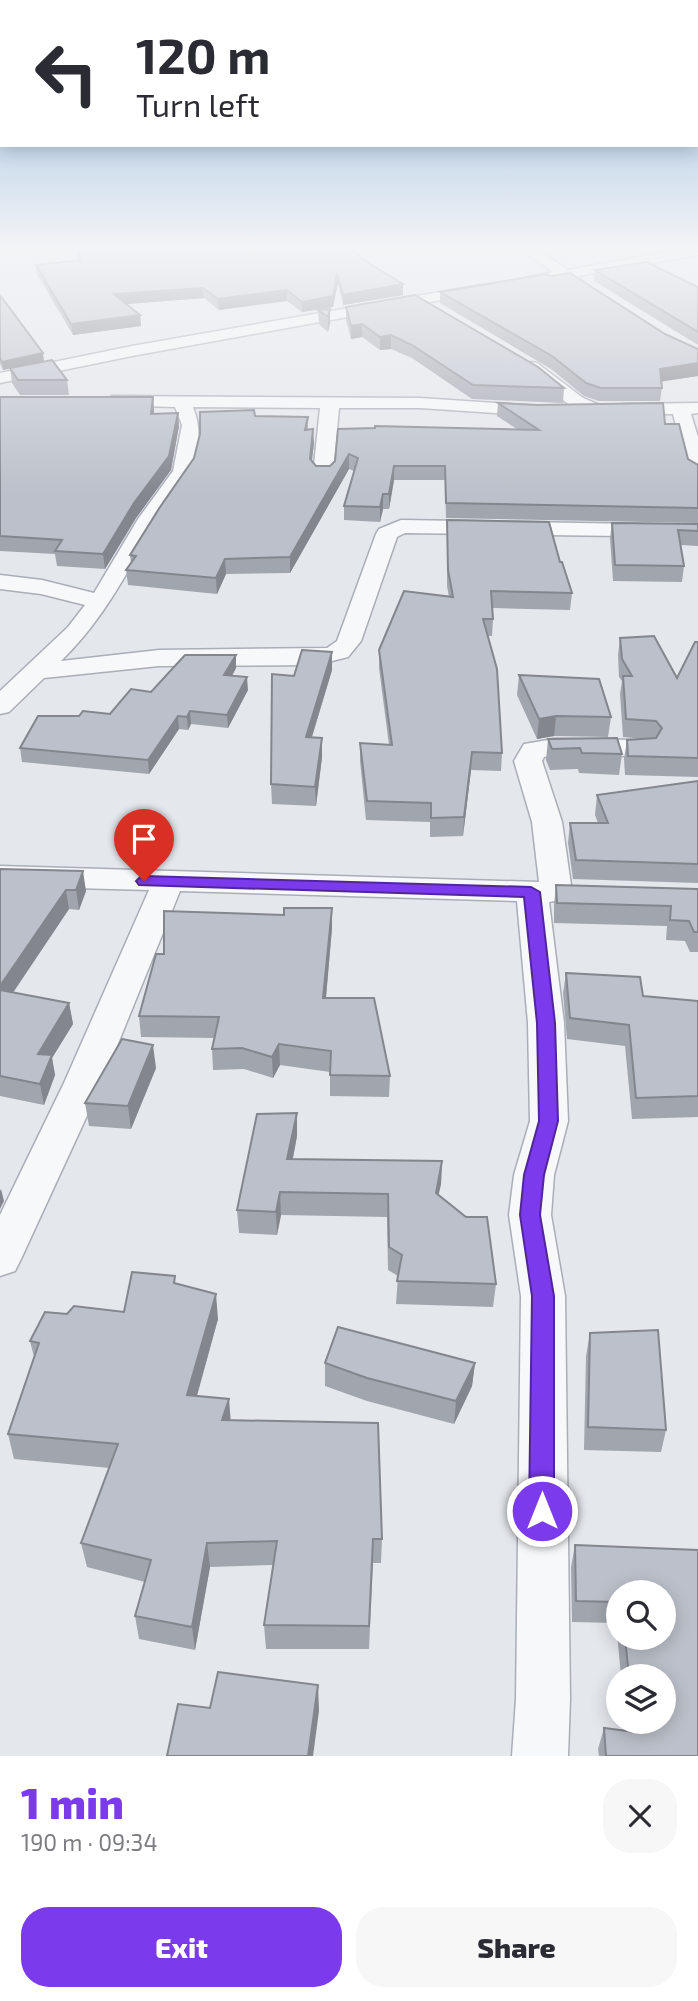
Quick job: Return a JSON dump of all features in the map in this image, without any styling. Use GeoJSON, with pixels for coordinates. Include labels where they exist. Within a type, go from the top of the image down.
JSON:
{"type":"FeatureCollection","features":[{"type":"Feature","properties":{"kind":"street"},"geometry":{"type":"LineString","coordinates":[[0,378],[241,331]]}},
{"type":"Feature","properties":{"kind":"street"},"geometry":{"type":"LineString","coordinates":[[521,361],[544,375],[573,406]]}},
{"type":"Feature","properties":{"kind":"street"},"geometry":{"type":"LineString","coordinates":[[99,401],[419,403],[509,410],[573,406],[596,410],[690,409],[698,472]]}},
{"type":"Feature","properties":{"kind":"street"},"geometry":{"type":"LineString","coordinates":[[0,706],[77,632],[100,602],[149,519],[183,471],[191,425],[182,402]]}},
{"type":"Feature","properties":{"kind":"street"},"geometry":{"type":"LineString","coordinates":[[323,474],[330,403]]}},
{"type":"Feature","properties":{"kind":"street"},"geometry":{"type":"LineString","coordinates":[[38,671],[159,658],[333,655],[342,651],[349,641],[387,534],[401,526],[698,531]]}},
{"type":"Feature","properties":{"kind":"street"},"geometry":{"type":"LineString","coordinates":[[0,582],[42,587],[100,602]]}},
{"type":"Feature","properties":{"kind":"street"},"geometry":{"type":"LineString","coordinates":[[540,1756],[543,1699],[543,1296],[530,1215],[534,1175],[549,1121],[546,1023],[556,892],[547,822],[528,761],[534,750],[554,747],[643,748]]}},
{"type":"Feature","properties":{"kind":"street"},"geometry":{"type":"LineString","coordinates":[[0,876],[556,892]]}},
{"type":"Feature","properties":{"kind":"street"},"geometry":{"type":"LineString","coordinates":[[0,1259],[83,1083],[168,882]]}},
{"type":"Feature","properties":{"kind":"building"},"geometry":{"type":"Polygon","coordinates":[[[0,331],[27,331],[43,353],[2,362],[0,331]]]}},
{"type":"Feature","properties":{"kind":"building"},"geometry":{"type":"Polygon","coordinates":[[[372,331],[476,331],[538,367],[564,388],[473,385],[412,345],[391,335],[380,337],[372,331]]]}},
{"type":"Feature","properties":{"kind":"building"},"geometry":{"type":"Polygon","coordinates":[[[508,331],[660,331],[698,349],[698,363],[660,369],[662,388],[601,388],[586,383],[552,356],[508,331]]]}},
{"type":"Feature","properties":{"kind":"building"},"geometry":{"type":"Polygon","coordinates":[[[52,360],[67,380],[18,380],[10,368],[52,360]]]}},
{"type":"Feature","properties":{"kind":"building"},"geometry":{"type":"Polygon","coordinates":[[[0,397],[153,397],[151,414],[178,413],[169,456],[134,503],[103,554],[55,551],[62,540],[0,536],[0,397]]]}},
{"type":"Feature","properties":{"kind":"building"},"geometry":{"type":"Polygon","coordinates":[[[498,403],[663,403],[665,424],[679,424],[688,459],[698,465],[698,508],[446,503],[445,466],[394,466],[389,494],[383,494],[380,507],[344,506],[358,458],[349,454],[290,557],[225,559],[216,578],[126,570],[136,556],[130,555],[194,458],[200,434],[200,412],[254,410],[255,416],[308,417],[305,430],[313,429],[310,459],[316,466],[330,466],[335,461],[338,429],[375,426],[539,430],[498,403]]]}},
{"type":"Feature","properties":{"kind":"building"},"geometry":{"type":"Polygon","coordinates":[[[447,520],[549,522],[572,593],[491,591],[493,619],[483,619],[497,669],[502,753],[472,752],[464,817],[431,818],[431,803],[367,801],[360,743],[392,745],[379,650],[404,591],[453,597],[448,570],[447,520]]]}},
{"type":"Feature","properties":{"kind":"building"},"geometry":{"type":"Polygon","coordinates":[[[612,523],[698,524],[698,531],[678,530],[684,566],[615,565],[612,523]]]}},
{"type":"Feature","properties":{"kind":"building"},"geometry":{"type":"Polygon","coordinates":[[[654,636],[677,678],[695,642],[698,642],[698,758],[628,756],[627,740],[656,738],[662,728],[656,721],[626,719],[623,676],[632,676],[622,659],[620,638],[654,636]]]}},
{"type":"Feature","properties":{"kind":"building"},"geometry":{"type":"Polygon","coordinates":[[[302,650],[332,652],[306,737],[322,738],[315,787],[271,784],[272,674],[294,676],[302,650]]]}},
{"type":"Feature","properties":{"kind":"building"},"geometry":{"type":"Polygon","coordinates":[[[185,655],[236,655],[224,675],[247,677],[227,715],[190,711],[187,717],[178,716],[148,760],[20,748],[38,716],[79,716],[83,711],[110,714],[131,689],[151,692],[185,655]]]}},
{"type":"Feature","properties":{"kind":"building"},"geometry":{"type":"Polygon","coordinates":[[[519,675],[599,679],[611,717],[556,716],[539,719],[519,675]]]}},
{"type":"Feature","properties":{"kind":"building"},"geometry":{"type":"Polygon","coordinates":[[[617,738],[622,754],[582,753],[580,748],[552,749],[548,739],[617,738]]]}},
{"type":"Feature","properties":{"kind":"building"},"geometry":{"type":"Polygon","coordinates":[[[698,781],[698,864],[576,860],[570,823],[608,823],[597,795],[698,781]]]}},
{"type":"Feature","properties":{"kind":"building"},"geometry":{"type":"Polygon","coordinates":[[[0,869],[83,871],[76,890],[66,890],[0,986],[0,869]]]}},
{"type":"Feature","properties":{"kind":"building"},"geometry":{"type":"Polygon","coordinates":[[[556,885],[698,889],[698,932],[694,932],[689,921],[670,920],[671,906],[557,903],[556,885]]]}},
{"type":"Feature","properties":{"kind":"building"},"geometry":{"type":"Polygon","coordinates":[[[284,908],[332,908],[323,998],[374,998],[390,1076],[330,1075],[331,1051],[279,1044],[272,1057],[242,1048],[212,1049],[219,1017],[139,1016],[156,954],[164,954],[164,911],[284,915],[284,908]]]}},
{"type":"Feature","properties":{"kind":"building"},"geometry":{"type":"Polygon","coordinates":[[[566,973],[640,977],[643,996],[698,1001],[698,1096],[636,1098],[629,1025],[570,1018],[566,973]]]}},
{"type":"Feature","properties":{"kind":"building"},"geometry":{"type":"Polygon","coordinates":[[[0,990],[69,1003],[38,1054],[52,1055],[40,1084],[0,1076],[0,990]]]}},
{"type":"Feature","properties":{"kind":"building"},"geometry":{"type":"Polygon","coordinates":[[[122,1039],[153,1045],[128,1106],[85,1103],[122,1039]]]}},
{"type":"Feature","properties":{"kind":"building"},"geometry":{"type":"Polygon","coordinates":[[[297,1113],[287,1159],[442,1161],[436,1193],[466,1217],[487,1217],[496,1284],[397,1281],[402,1255],[389,1247],[388,1194],[280,1192],[276,1212],[237,1210],[257,1114],[297,1113]]]}},
{"type":"Feature","properties":{"kind":"building"},"geometry":{"type":"Polygon","coordinates":[[[132,1272],[175,1276],[174,1283],[216,1294],[187,1395],[229,1399],[222,1420],[378,1423],[382,1539],[373,1539],[369,1626],[264,1625],[277,1541],[207,1543],[192,1627],[135,1616],[151,1560],[81,1543],[118,1444],[8,1434],[39,1343],[30,1341],[45,1312],[67,1314],[74,1306],[124,1312],[132,1272]]]}},
{"type":"Feature","properties":{"kind":"building"},"geometry":{"type":"Polygon","coordinates":[[[338,1327],[475,1363],[456,1401],[367,1378],[325,1363],[338,1327]]]}},
{"type":"Feature","properties":{"kind":"building"},"geometry":{"type":"Polygon","coordinates":[[[658,1330],[666,1430],[588,1427],[590,1333],[658,1330]]]}},
{"type":"Feature","properties":{"kind":"building"},"geometry":{"type":"Polygon","coordinates":[[[575,1545],[698,1550],[698,1756],[606,1756],[604,1728],[606,1734],[676,1734],[676,1664],[628,1664],[626,1650],[676,1650],[676,1580],[606,1580],[606,1602],[576,1601],[575,1545]]]}},
{"type":"Feature","properties":{"kind":"building"},"geometry":{"type":"Polygon","coordinates":[[[218,1672],[318,1685],[308,1756],[167,1756],[178,1704],[210,1708],[218,1672]]]}},
{"type":"Feature","properties":{"kind":"route"},"geometry":{"type":"LineString","coordinates":[[144,881],[531,892],[546,1023],[549,1121],[534,1175],[530,1215],[543,1296],[542,1511]]}}]}
